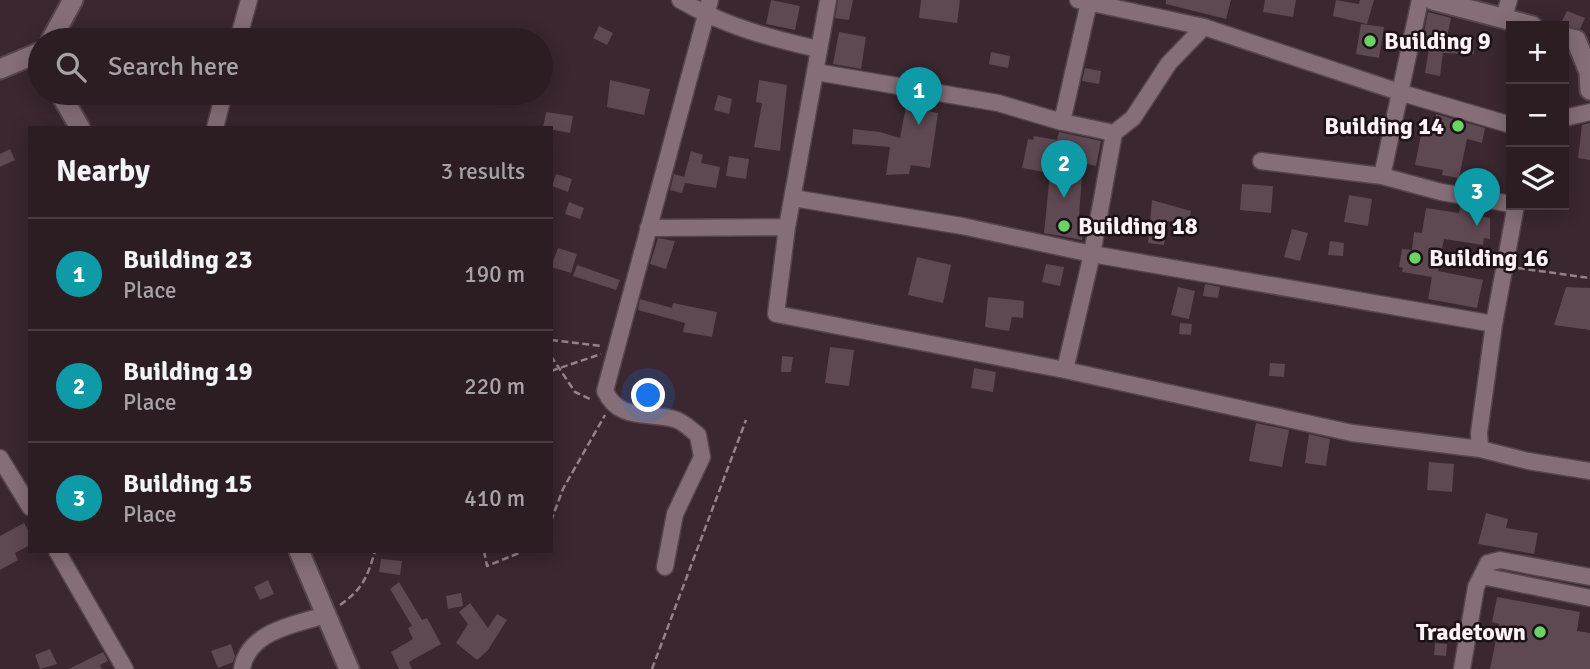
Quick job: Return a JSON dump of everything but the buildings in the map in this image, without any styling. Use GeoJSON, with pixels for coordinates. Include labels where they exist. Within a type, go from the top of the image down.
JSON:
{"type":"FeatureCollection","features":[{"type":"Feature","properties":{"kind":"street"},"geometry":{"type":"LineString","coordinates":[[56,28],[73,0]]}},
{"type":"Feature","properties":{"kind":"street"},"geometry":{"type":"LineString","coordinates":[[241,28],[249,0]]}},
{"type":"Feature","properties":{"kind":"street"},"geometry":{"type":"LineString","coordinates":[[680,0],[709,8],[751,34],[818,49]]}},
{"type":"Feature","properties":{"kind":"street"},"geometry":{"type":"LineString","coordinates":[[828,0],[787,227],[776,314],[1065,370],[1352,433],[1480,449],[1528,461],[1590,471]]}},
{"type":"Feature","properties":{"kind":"street"},"geometry":{"type":"LineString","coordinates":[[1382,176],[1420,0]]}},
{"type":"Feature","properties":{"kind":"street"},"geometry":{"type":"LineString","coordinates":[[1433,0],[1506,9],[1524,21]]}},
{"type":"Feature","properties":{"kind":"street"},"geometry":{"type":"LineString","coordinates":[[1062,122],[1084,1],[1204,27],[1402,93],[1506,124]]}},
{"type":"Feature","properties":{"kind":"street"},"geometry":{"type":"LineString","coordinates":[[665,567],[675,514],[702,457],[698,435],[677,419],[630,414],[611,404],[605,391],[709,8]]}},
{"type":"Feature","properties":{"kind":"street"},"geometry":{"type":"LineString","coordinates":[[1065,370],[1093,254],[1114,133],[1133,118],[1169,63],[1204,27]]}},
{"type":"Feature","properties":{"kind":"street"},"geometry":{"type":"LineString","coordinates":[[1569,38],[1576,40],[1589,72],[1590,90]]}},
{"type":"Feature","properties":{"kind":"street"},"geometry":{"type":"LineString","coordinates":[[0,69],[28,56]]}},
{"type":"Feature","properties":{"kind":"street"},"geometry":{"type":"LineString","coordinates":[[816,72],[998,103],[1062,122],[1114,133]]}},
{"type":"Feature","properties":{"kind":"street"},"geometry":{"type":"LineString","coordinates":[[67,105],[79,126]]}},
{"type":"Feature","properties":{"kind":"street"},"geometry":{"type":"LineString","coordinates":[[216,126],[221,105]]}},
{"type":"Feature","properties":{"kind":"street"},"geometry":{"type":"LineString","coordinates":[[1569,117],[1590,112]]}},
{"type":"Feature","properties":{"kind":"street"},"geometry":{"type":"LineString","coordinates":[[1261,161],[1382,176],[1441,192],[1506,203]]}},
{"type":"Feature","properties":{"kind":"street"},"geometry":{"type":"LineString","coordinates":[[793,198],[962,226],[1093,254],[1494,324]]}},
{"type":"Feature","properties":{"kind":"street"},"geometry":{"type":"LineString","coordinates":[[1480,449],[1494,324],[1513,210]]}},
{"type":"Feature","properties":{"kind":"street"},"geometry":{"type":"LineString","coordinates":[[648,228],[787,227]]}},
{"type":"Feature","properties":{"kind":"street"},"geometry":{"type":"LineString","coordinates":[[0,458],[28,504]]}},
{"type":"Feature","properties":{"kind":"street"},"geometry":{"type":"LineString","coordinates":[[58,553],[125,669]]}},
{"type":"Feature","properties":{"kind":"street"},"geometry":{"type":"LineString","coordinates":[[300,553],[349,669]]}},
{"type":"Feature","properties":{"kind":"street"},"geometry":{"type":"LineString","coordinates":[[1462,669],[1476,587],[1488,563],[1500,560],[1589,573],[1586,597],[1482,576]]}},
{"type":"Feature","properties":{"kind":"street"},"geometry":{"type":"LineString","coordinates":[[242,669],[249,648],[276,630],[326,615]]}},
{"type":"Feature","properties":{"kind":"path"},"geometry":{"type":"LineString","coordinates":[[1505,266],[1590,278]]}},
{"type":"Feature","properties":{"kind":"path"},"geometry":{"type":"LineString","coordinates":[[553,340],[616,347]]}},
{"type":"Feature","properties":{"kind":"path"},"geometry":{"type":"LineString","coordinates":[[553,371],[562,370],[616,347]]}},
{"type":"Feature","properties":{"kind":"path"},"geometry":{"type":"LineString","coordinates":[[553,359],[575,392],[611,404],[563,489],[553,516]]}},
{"type":"Feature","properties":{"kind":"path"},"geometry":{"type":"LineString","coordinates":[[652,669],[746,421]]}},
{"type":"Feature","properties":{"kind":"path"},"geometry":{"type":"LineString","coordinates":[[326,615],[355,595],[366,580],[374,553]]}},
{"type":"Feature","properties":{"kind":"path"},"geometry":{"type":"LineString","coordinates":[[484,553],[487,566],[519,553]]}},
{"type":"Feature","properties":{"kind":"place","name":"Building 9"},"geometry":{"type":"Point","coordinates":[1370,41]}},
{"type":"Feature","properties":{"kind":"place","name":"Building 23"},"geometry":{"type":"Point","coordinates":[919,125]}},
{"type":"Feature","properties":{"kind":"place","name":"Building 14"},"geometry":{"type":"Point","coordinates":[1458,126]}},
{"type":"Feature","properties":{"kind":"place","name":"Building 19"},"geometry":{"type":"Point","coordinates":[1064,198]}},
{"type":"Feature","properties":{"kind":"place","name":"Building 18"},"geometry":{"type":"Point","coordinates":[1064,226]}},
{"type":"Feature","properties":{"kind":"place","name":"Building 15"},"geometry":{"type":"Point","coordinates":[1477,226]}},
{"type":"Feature","properties":{"kind":"place","name":"Building 16"},"geometry":{"type":"Point","coordinates":[1415,258]}},
{"type":"Feature","properties":{"kind":"place","name":"Tradetown"},"geometry":{"type":"Point","coordinates":[1540,632]}}]}
